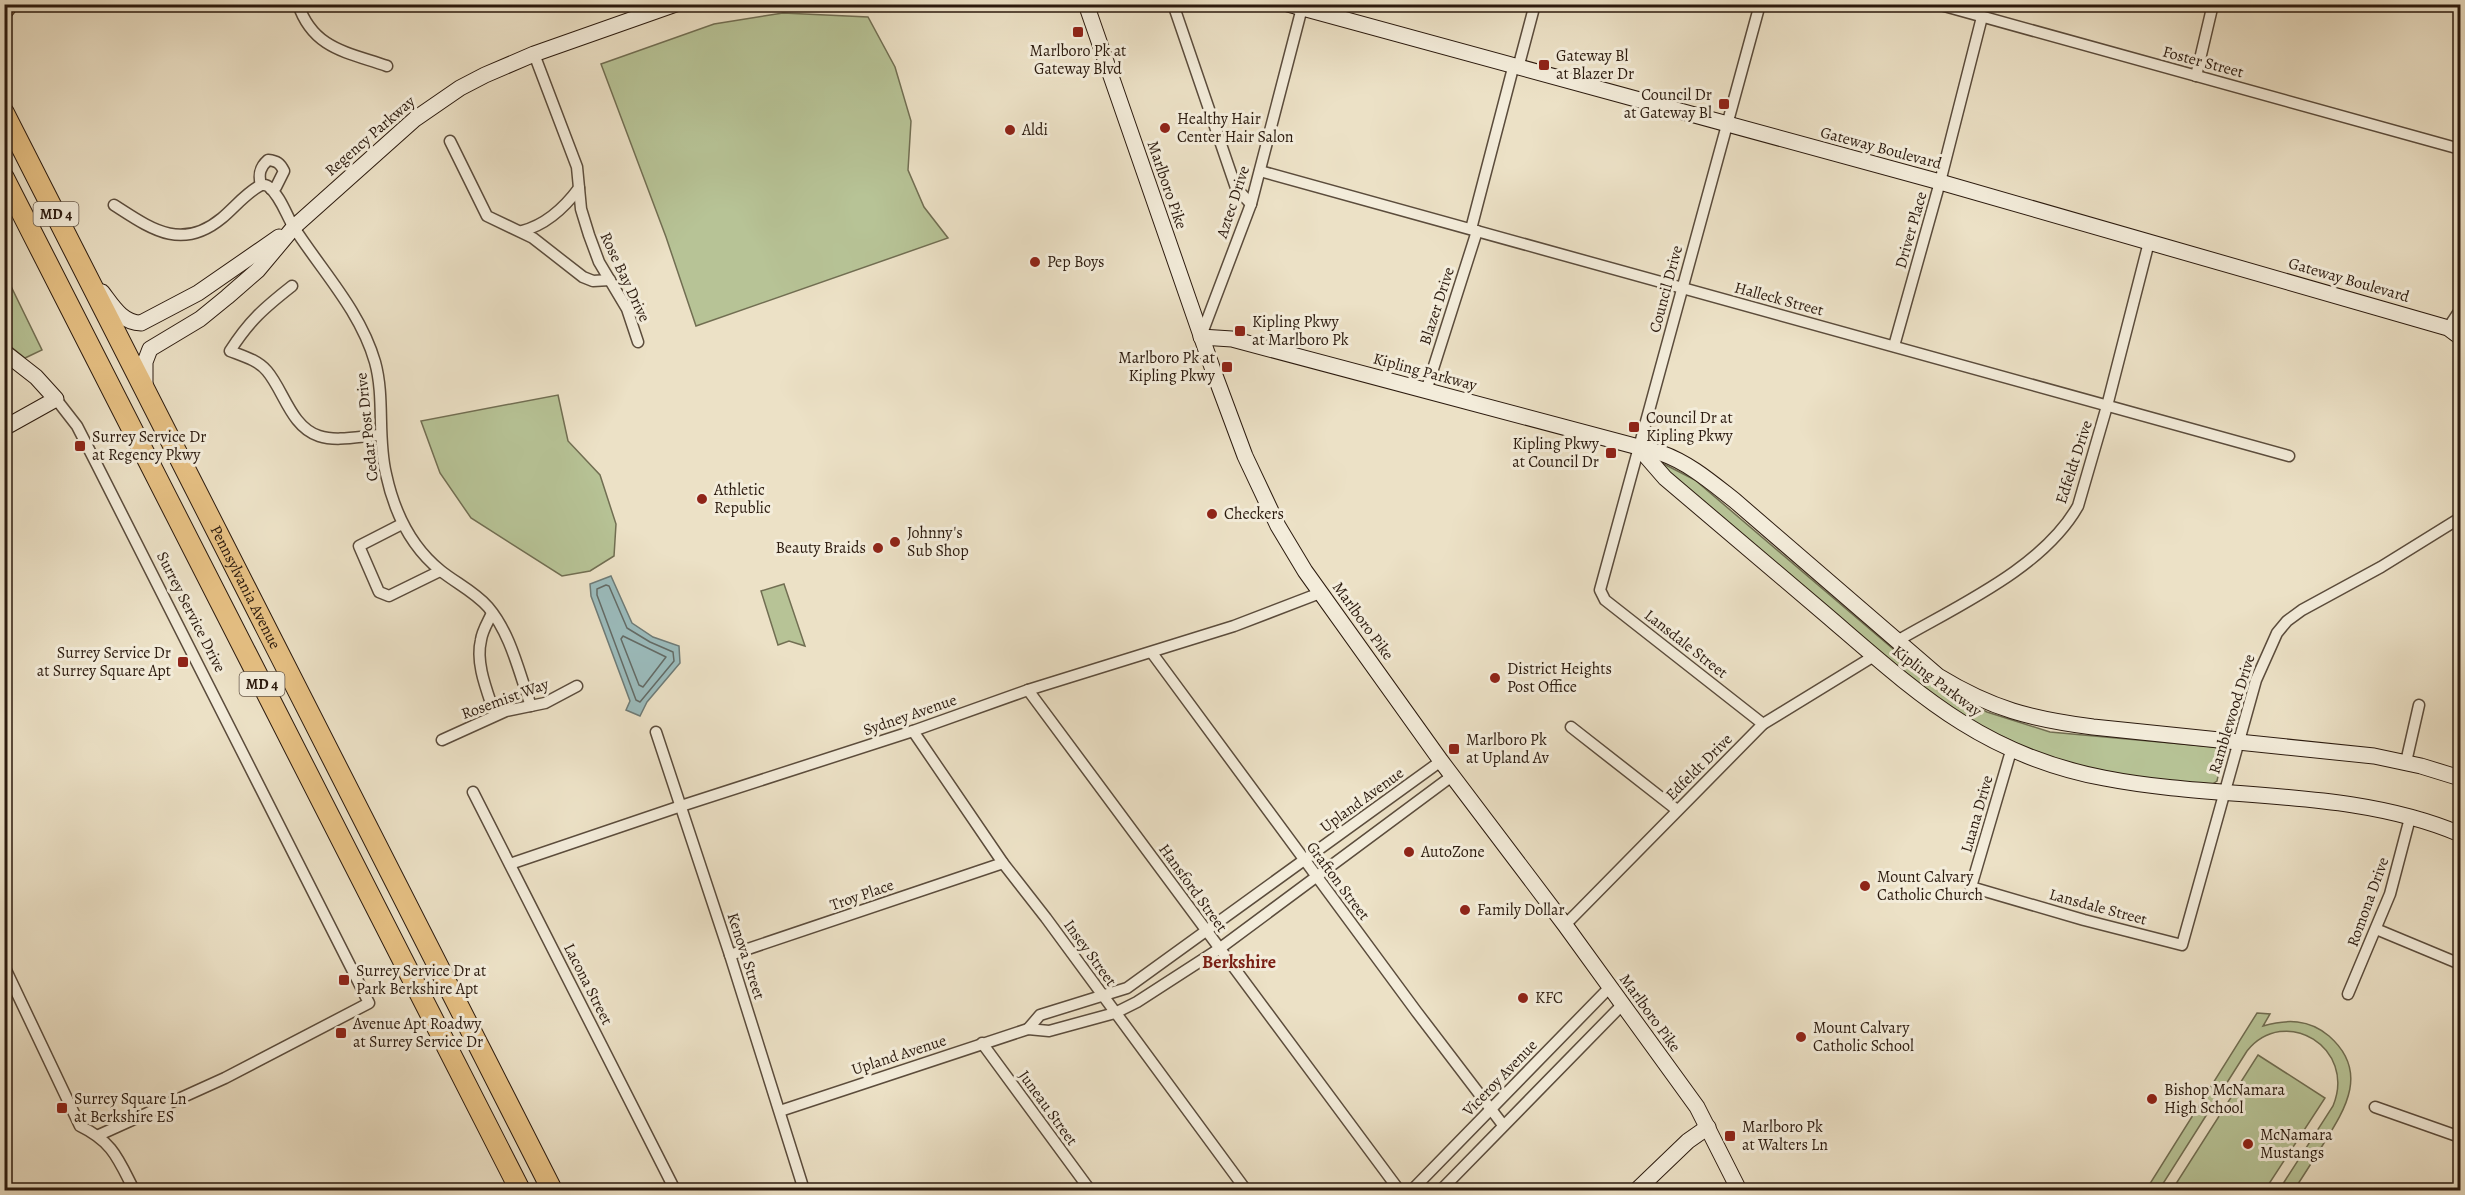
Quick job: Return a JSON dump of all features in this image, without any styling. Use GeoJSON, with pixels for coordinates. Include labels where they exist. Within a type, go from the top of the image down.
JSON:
{"type":"FeatureCollection","features":[{"type":"Feature","properties":{"kind":"highway"},"geometry":{"type":"LineString","coordinates":[[4,9],[9,4]]}},
{"type":"Feature","properties":{"kind":"highway","name":"Pennsylvania Avenue"},"geometry":{"type":"LineString","coordinates":[[4,113],[552,1191]]}},
{"type":"Feature","properties":{"kind":"highway","name":"Pennsylvania Avenue"},"geometry":{"type":"LineString","coordinates":[[4,178],[520,1191]]}},
{"type":"Feature","properties":{"kind":"street"},"geometry":{"type":"LineString","coordinates":[[298,4],[304,22],[325,44],[387,66]]}},
{"type":"Feature","properties":{"kind":"street","name":"Regency Parkway"},"geometry":{"type":"LineString","coordinates":[[145,390],[145,362],[150,349],[200,319],[227,297],[258,270],[294,227],[415,119],[469,84],[534,54],[676,4]]}},
{"type":"Feature","properties":{"kind":"street","name":"Marlboro Pike"},"geometry":{"type":"LineString","coordinates":[[1086,4],[1201,337],[1258,486],[1278,526],[1320,593],[1441,761],[1565,924],[1697,1107],[1738,1191]]}},
{"type":"Feature","properties":{"kind":"street"},"geometry":{"type":"LineString","coordinates":[[1173,4],[1236,188],[1251,204]]}},
{"type":"Feature","properties":{"kind":"street","name":"Blazer Drive"},"geometry":{"type":"LineString","coordinates":[[1426,391],[1474,230],[1535,4]]}},
{"type":"Feature","properties":{"kind":"street","name":"Council Drive"},"geometry":{"type":"LineString","coordinates":[[1601,582],[1760,4]]}},
{"type":"Feature","properties":{"kind":"street","name":"Foster Street"},"geometry":{"type":"LineString","coordinates":[[1937,4],[2460,149]]}},
{"type":"Feature","properties":{"kind":"street"},"geometry":{"type":"LineString","coordinates":[[2196,76],[2213,4]]}},
{"type":"Feature","properties":{"kind":"street","name":"Aztec Drive"},"geometry":{"type":"LineString","coordinates":[[1201,337],[1251,204],[1298,6]]}},
{"type":"Feature","properties":{"kind":"street","name":"Gateway Boulevard"},"geometry":{"type":"LineString","coordinates":[[1298,6],[1516,68],[1940,182],[2454,332]]}},
{"type":"Feature","properties":{"kind":"street","name":"Driver Place"},"geometry":{"type":"LineString","coordinates":[[1894,346],[1940,182],[1982,17]]}},
{"type":"Feature","properties":{"kind":"street","name":"Rose Bay Drive"},"geometry":{"type":"LineString","coordinates":[[534,54],[573,152],[577,167],[581,208],[589,235],[599,262],[627,309],[638,342]]}},
{"type":"Feature","properties":{"kind":"street"},"geometry":{"type":"LineString","coordinates":[[450,141],[487,216],[503,225],[522,231],[583,278],[593,281],[610,280]]}},
{"type":"Feature","properties":{"kind":"street","name":"Halleck Street"},"geometry":{"type":"LineString","coordinates":[[1260,171],[2289,456]]}},
{"type":"Feature","properties":{"kind":"street","name":"Cedar Post Drive"},"geometry":{"type":"LineString","coordinates":[[114,205],[162,234],[178,236],[194,233],[212,225],[266,187],[351,310],[371,349],[379,383],[380,435],[386,476],[402,524],[419,548],[440,571],[483,602],[492,613],[508,640],[531,706]]}},
{"type":"Feature","properties":{"kind":"street"},"geometry":{"type":"LineString","coordinates":[[522,231],[531,229],[552,216],[579,188]]}},
{"type":"Feature","properties":{"kind":"street","name":"Regency Parkway"},"geometry":{"type":"LineString","coordinates":[[87,275],[124,318],[141,324],[198,293],[247,257],[294,227]]}},
{"type":"Feature","properties":{"kind":"street","name":"Edfeldt Drive"},"geometry":{"type":"LineString","coordinates":[[1897,641],[2020,568],[2045,547],[2078,506],[2107,406],[2149,242]]}},
{"type":"Feature","properties":{"kind":"street"},"geometry":{"type":"LineString","coordinates":[[292,286],[261,310],[247,325],[230,351],[247,357],[265,369],[299,423],[315,435],[328,438],[380,435]]}},
{"type":"Feature","properties":{"kind":"street"},"geometry":{"type":"LineString","coordinates":[[2454,332],[2460,310]]}},
{"type":"Feature","properties":{"kind":"street","name":"Kipling Parkway"},"geometry":{"type":"LineString","coordinates":[[1201,337],[1232,339],[1669,456],[1700,473],[1938,676],[1983,701],[2022,715],[2093,727],[2374,756],[2406,762],[2460,778]]}},
{"type":"Feature","properties":{"kind":"street","name":"Surrey Service Drive"},"geometry":{"type":"LineString","coordinates":[[4,352],[36,377],[77,426],[369,1004],[225,1078],[99,1135]]}},
{"type":"Feature","properties":{"kind":"street"},"geometry":{"type":"LineString","coordinates":[[4,428],[56,399]]}},
{"type":"Feature","properties":{"kind":"street","name":"Kipling Parkway"},"geometry":{"type":"LineString","coordinates":[[1638,447],[1665,478],[1907,684],[1954,719],[2011,751],[2045,764],[2106,779],[2224,794],[2240,793],[2331,803],[2410,818],[2460,834]]}},
{"type":"Feature","properties":{"kind":"street","name":"Ramblewood Drive"},"geometry":{"type":"LineString","coordinates":[[2182,945],[2238,742],[2266,653],[2277,633],[2287,621],[2460,518]]}},
{"type":"Feature","properties":{"kind":"street"},"geometry":{"type":"LineString","coordinates":[[402,524],[359,546],[379,592],[389,596],[440,571]]}},
{"type":"Feature","properties":{"kind":"street","name":"Lansdale Street"},"geometry":{"type":"LineString","coordinates":[[1601,582],[1601,592],[1605,600],[1763,724]]}},
{"type":"Feature","properties":{"kind":"street","name":"Sydney Avenue"},"geometry":{"type":"LineString","coordinates":[[510,864],[913,731],[1028,690],[1234,626],[1320,593]]}},
{"type":"Feature","properties":{"kind":"street"},"geometry":{"type":"LineString","coordinates":[[492,613],[481,637],[480,650],[485,684],[495,715]]}},
{"type":"Feature","properties":{"kind":"street","name":"Grafton Street"},"geometry":{"type":"LineString","coordinates":[[1152,653],[1503,1125]]}},
{"type":"Feature","properties":{"kind":"street","name":"Edfeldt Drive"},"geometry":{"type":"LineString","coordinates":[[1565,924],[1763,724],[1874,656]]}},
{"type":"Feature","properties":{"kind":"street","name":"Rosemist Way"},"geometry":{"type":"LineString","coordinates":[[442,740],[495,715],[552,700],[577,686]]}},
{"type":"Feature","properties":{"kind":"street","name":"Hansford Street"},"geometry":{"type":"LineString","coordinates":[[1028,690],[1399,1191]]}},
{"type":"Feature","properties":{"kind":"street"},"geometry":{"type":"LineString","coordinates":[[2406,762],[2419,705]]}},
{"type":"Feature","properties":{"kind":"street"},"geometry":{"type":"LineString","coordinates":[[1571,727],[1677,810]]}},
{"type":"Feature","properties":{"kind":"street","name":"Insey Street"},"geometry":{"type":"LineString","coordinates":[[913,731],[1003,863],[1046,918],[1245,1191]]}},
{"type":"Feature","properties":{"kind":"street","name":"Kenova Street"},"geometry":{"type":"LineString","coordinates":[[656,732],[730,955],[804,1191]]}},
{"type":"Feature","properties":{"kind":"street","name":"Luana Drive"},"geometry":{"type":"LineString","coordinates":[[1971,887],[2011,751]]}},
{"type":"Feature","properties":{"kind":"street","name":"Upland Avenue"},"geometry":{"type":"LineString","coordinates":[[1028,1029],[1040,1015],[1127,988],[1441,761]]}},
{"type":"Feature","properties":{"kind":"street","name":"Upland Avenue"},"geometry":{"type":"LineString","coordinates":[[780,1111],[1028,1029],[1049,1032],[1115,1013],[1137,1002],[1219,949],[1452,776]]}},
{"type":"Feature","properties":{"kind":"street","name":"Lacona Street"},"geometry":{"type":"LineString","coordinates":[[473,792],[675,1191]]}},
{"type":"Feature","properties":{"kind":"street","name":"Romona Drive"},"geometry":{"type":"LineString","coordinates":[[2348,994],[2390,894],[2410,818]]}},
{"type":"Feature","properties":{"kind":"street","name":"Troy Place"},"geometry":{"type":"LineString","coordinates":[[730,955],[1003,863]]}},
{"type":"Feature","properties":{"kind":"street","name":"Lansdale Street"},"geometry":{"type":"LineString","coordinates":[[1971,887],[2084,920],[2182,945]]}},
{"type":"Feature","properties":{"kind":"street"},"geometry":{"type":"LineString","coordinates":[[2376,929],[2460,964]]}},
{"type":"Feature","properties":{"kind":"street"},"geometry":{"type":"LineString","coordinates":[[4,966],[80,1126],[99,1135],[114,1152],[134,1191]]}},
{"type":"Feature","properties":{"kind":"street","name":"Viceroy Avenue"},"geometry":{"type":"LineString","coordinates":[[1412,1191],[1610,987]]}},
{"type":"Feature","properties":{"kind":"street"},"geometry":{"type":"LineString","coordinates":[[1441,1191],[1622,1005]]}},
{"type":"Feature","properties":{"kind":"street","name":"Juneau Street"},"geometry":{"type":"LineString","coordinates":[[982,1043],[1090,1191]]}},
{"type":"Feature","properties":{"kind":"street"},"geometry":{"type":"LineString","coordinates":[[2375,1107],[2460,1137]]}},
{"type":"Feature","properties":{"kind":"street"},"geometry":{"type":"LineString","coordinates":[[1637,1191],[1688,1141],[1708,1127]]}},
{"type":"Feature","properties":{"kind":"green space"},"geometry":{"type":"Polygon","coordinates":[[[783,13],[868,17],[895,67],[911,121],[908,170],[924,207],[948,238],[696,326],[666,237],[601,64],[714,24],[783,13]]]}},
{"type":"Feature","properties":{"kind":"green space"},"geometry":{"type":"Polygon","coordinates":[[[5,274],[42,350],[25,358],[5,342],[5,274]]]}},
{"type":"Feature","properties":{"kind":"green space"},"geometry":{"type":"Polygon","coordinates":[[[558,395],[568,441],[600,475],[616,524],[614,556],[590,571],[562,576],[471,518],[440,473],[421,421],[558,395]]]}},
{"type":"Feature","properties":{"kind":"green space"},"geometry":{"type":"Polygon","coordinates":[[[1662,463],[1695,480],[1938,687],[1987,712],[2050,732],[2215,747],[2223,753],[2217,781],[2211,785],[2162,782],[2059,763],[1948,711],[1658,464],[1662,463]]]}},
{"type":"Feature","properties":{"kind":"green space"},"geometry":{"type":"Polygon","coordinates":[[[784,584],[805,646],[789,641],[778,645],[761,591],[784,584]]]}},
{"type":"Feature","properties":{"kind":"green space"},"geometry":{"type":"Polygon","coordinates":[[[2257,1013],[2270,1014],[2263,1026],[2281,1022],[2298,1022],[2314,1026],[2329,1036],[2341,1049],[2351,1076],[2350,1090],[2332,1130],[2294,1190],[2279,1190],[2333,1106],[2338,1085],[2335,1066],[2326,1051],[2313,1039],[2297,1032],[2280,1032],[2263,1037],[2247,1051],[2159,1190],[2146,1190],[2257,1013]]]}},
{"type":"Feature","properties":{"kind":"green space","name":"McNamara Mustangs"},"geometry":{"type":"Polygon","coordinates":[[[2258,1055],[2325,1098],[2265,1190],[2172,1190],[2258,1055]]]}},
{"type":"Feature","properties":{"kind":"water"},"geometry":{"type":"Polygon","coordinates":[[[611,576],[632,623],[653,637],[679,646],[680,663],[647,702],[640,716],[626,710],[630,701],[591,596],[590,584],[611,576]]]}},
{"type":"Feature","properties":{"kind":"place","name":"Marlboro Pk at Gateway Blvd"},"geometry":{"type":"Point","coordinates":[1078,32]}},
{"type":"Feature","properties":{"kind":"place","name":"Gateway Bl at Blazer Dr"},"geometry":{"type":"Point","coordinates":[1544,65]}},
{"type":"Feature","properties":{"kind":"place","name":"Council Dr at Gateway Bl"},"geometry":{"type":"Point","coordinates":[1724,104]}},
{"type":"Feature","properties":{"kind":"place","name":"Healthy Hair Center Hair Salon"},"geometry":{"type":"Point","coordinates":[1165,128]}},
{"type":"Feature","properties":{"kind":"place","name":"Aldi"},"geometry":{"type":"Point","coordinates":[1010,130]}},
{"type":"Feature","properties":{"kind":"place","name":"Pep Boys"},"geometry":{"type":"Point","coordinates":[1035,262]}},
{"type":"Feature","properties":{"kind":"place","name":"Kipling Pkwy at Marlboro Pk"},"geometry":{"type":"Point","coordinates":[1240,331]}},
{"type":"Feature","properties":{"kind":"place","name":"Marlboro Pk at Kipling Pkwy"},"geometry":{"type":"Point","coordinates":[1227,367]}},
{"type":"Feature","properties":{"kind":"place","name":"Council Dr at Kipling Pkwy"},"geometry":{"type":"Point","coordinates":[1634,427]}},
{"type":"Feature","properties":{"kind":"place","name":"Surrey Service Dr at Regency Pkwy"},"geometry":{"type":"Point","coordinates":[80,446]}},
{"type":"Feature","properties":{"kind":"place","name":"Kipling Pkwy at Council Dr"},"geometry":{"type":"Point","coordinates":[1611,453]}},
{"type":"Feature","properties":{"kind":"place","name":"Athletic Republic"},"geometry":{"type":"Point","coordinates":[702,499]}},
{"type":"Feature","properties":{"kind":"place","name":"Checkers"},"geometry":{"type":"Point","coordinates":[1212,514]}},
{"type":"Feature","properties":{"kind":"place","name":"Johnny's Sub Shop"},"geometry":{"type":"Point","coordinates":[895,542]}},
{"type":"Feature","properties":{"kind":"place","name":"Beauty Braids"},"geometry":{"type":"Point","coordinates":[878,548]}},
{"type":"Feature","properties":{"kind":"place","name":"Surrey Service Dr at Surrey Square Apt"},"geometry":{"type":"Point","coordinates":[183,662]}},
{"type":"Feature","properties":{"kind":"place","name":"District Heights Post Office"},"geometry":{"type":"Point","coordinates":[1495,678]}},
{"type":"Feature","properties":{"kind":"place","name":"Marlboro Pk at Upland Av"},"geometry":{"type":"Point","coordinates":[1454,749]}},
{"type":"Feature","properties":{"kind":"place","name":"AutoZone"},"geometry":{"type":"Point","coordinates":[1409,852]}},
{"type":"Feature","properties":{"kind":"place","name":"Mount Calvary Catholic Church"},"geometry":{"type":"Point","coordinates":[1865,886]}},
{"type":"Feature","properties":{"kind":"place","name":"Family Dollar"},"geometry":{"type":"Point","coordinates":[1465,910]}},
{"type":"Feature","properties":{"kind":"place","name":"Surrey Service Dr at Park Berkshire Apt"},"geometry":{"type":"Point","coordinates":[344,980]}},
{"type":"Feature","properties":{"kind":"place","name":"KFC"},"geometry":{"type":"Point","coordinates":[1523,998]}},
{"type":"Feature","properties":{"kind":"place","name":"Avenue Apt Roadwy at Surrey Service Dr"},"geometry":{"type":"Point","coordinates":[341,1033]}},
{"type":"Feature","properties":{"kind":"place","name":"Mount Calvary Catholic School"},"geometry":{"type":"Point","coordinates":[1801,1037]}},
{"type":"Feature","properties":{"kind":"place","name":"Bishop McNamara High School"},"geometry":{"type":"Point","coordinates":[2152,1099]}},
{"type":"Feature","properties":{"kind":"place","name":"Surrey Square Ln at Berkshire ES"},"geometry":{"type":"Point","coordinates":[62,1108]}},
{"type":"Feature","properties":{"kind":"place","name":"Marlboro Pk at Walters Ln"},"geometry":{"type":"Point","coordinates":[1730,1136]}},
{"type":"Feature","properties":{"kind":"place","name":"McNamara Mustangs"},"geometry":{"type":"Point","coordinates":[2248,1144]}},
{"type":"Feature","properties":{"kind":"district","name":"Berkshire"},"geometry":{"type":"Point","coordinates":[1239,962]}}]}
